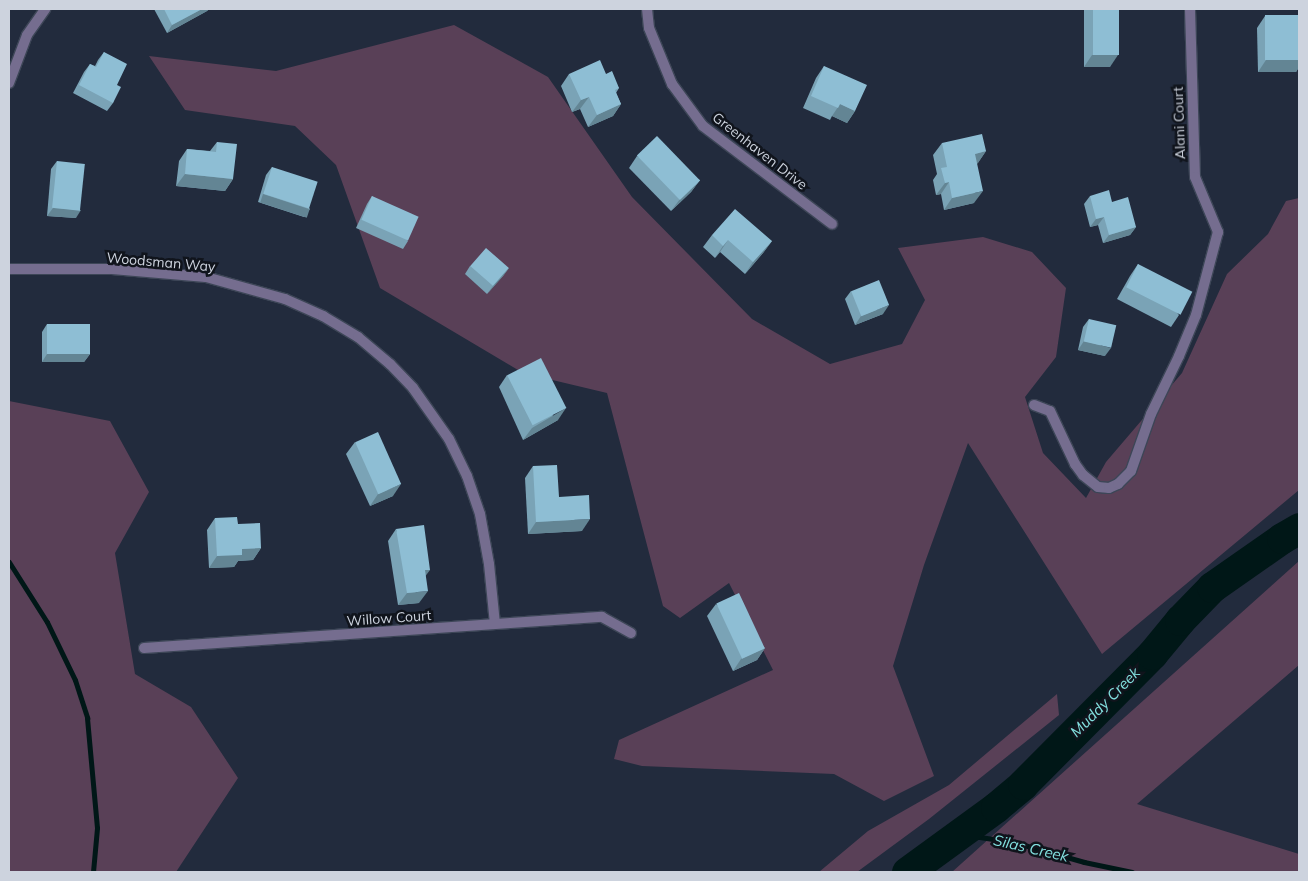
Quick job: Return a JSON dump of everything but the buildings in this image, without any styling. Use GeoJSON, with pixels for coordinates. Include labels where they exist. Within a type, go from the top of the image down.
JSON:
{"type":"FeatureCollection","features":[{"type":"Feature","properties":{"kind":"street"},"geometry":{"type":"LineString","coordinates":[[9,83],[27,35],[46,9]]}},
{"type":"Feature","properties":{"kind":"street","name":"Greenhaven Drive"},"geometry":{"type":"LineString","coordinates":[[647,9],[649,28],[672,84],[704,126],[832,224]]}},
{"type":"Feature","properties":{"kind":"street","name":"Alani Court"},"geometry":{"type":"LineString","coordinates":[[1034,405],[1050,411],[1075,464],[1083,475],[1098,487],[1109,488],[1118,484],[1131,471],[1151,414],[1192,324],[1218,232],[1195,177],[1190,9]]}},
{"type":"Feature","properties":{"kind":"street","name":"Woodsman Way"},"geometry":{"type":"LineString","coordinates":[[9,269],[112,270],[206,277],[285,299],[323,316],[358,337],[390,364],[413,388],[449,439],[467,476],[482,522],[489,564],[495,624]]}},
{"type":"Feature","properties":{"kind":"street","name":"Willow Court"},"geometry":{"type":"LineString","coordinates":[[144,648],[602,617],[632,633]]}},
{"type":"Feature","properties":{"kind":"shaded area"},"geometry":{"type":"Polygon","coordinates":[[[454,25],[548,77],[632,197],[752,319],[830,364],[902,344],[925,300],[898,248],[983,237],[1032,252],[1066,288],[1056,357],[1025,397],[1043,453],[1086,498],[1106,462],[1182,373],[1227,274],[1268,234],[1286,201],[1299,198],[1299,490],[1102,654],[968,443],[924,565],[893,666],[934,776],[884,801],[834,774],[642,766],[614,759],[619,740],[773,670],[729,583],[680,618],[663,606],[607,393],[523,373],[380,288],[336,165],[295,126],[185,110],[149,56],[276,71],[454,25]]]}},
{"type":"Feature","properties":{"kind":"shaded area"},"geometry":{"type":"Polygon","coordinates":[[[9,401],[110,421],[149,492],[115,553],[135,674],[191,707],[238,778],[176,872],[9,872],[9,401]]]}},
{"type":"Feature","properties":{"kind":"shaded area"},"geometry":{"type":"Polygon","coordinates":[[[1299,561],[1299,665],[1137,804],[1299,854],[1299,872],[952,872],[1299,561]]]}},
{"type":"Feature","properties":{"kind":"shaded area"},"geometry":{"type":"Polygon","coordinates":[[[1057,694],[1059,715],[929,819],[857,872],[819,872],[868,831],[949,785],[1057,694]]]}},
{"type":"Feature","properties":{"kind":"waterway","name":"Muddy Creek"},"geometry":{"type":"LineString","coordinates":[[907,872],[996,807],[1023,784],[1152,654],[1180,620],[1212,587],[1299,528]]}},
{"type":"Feature","properties":{"kind":"waterway"},"geometry":{"type":"LineString","coordinates":[[9,562],[47,622],[75,680],[87,718],[97,828],[93,872]]}},
{"type":"Feature","properties":{"kind":"waterway","name":"Silas Creek"},"geometry":{"type":"LineString","coordinates":[[959,834],[1013,842],[1084,862],[1132,872]]}}]}
